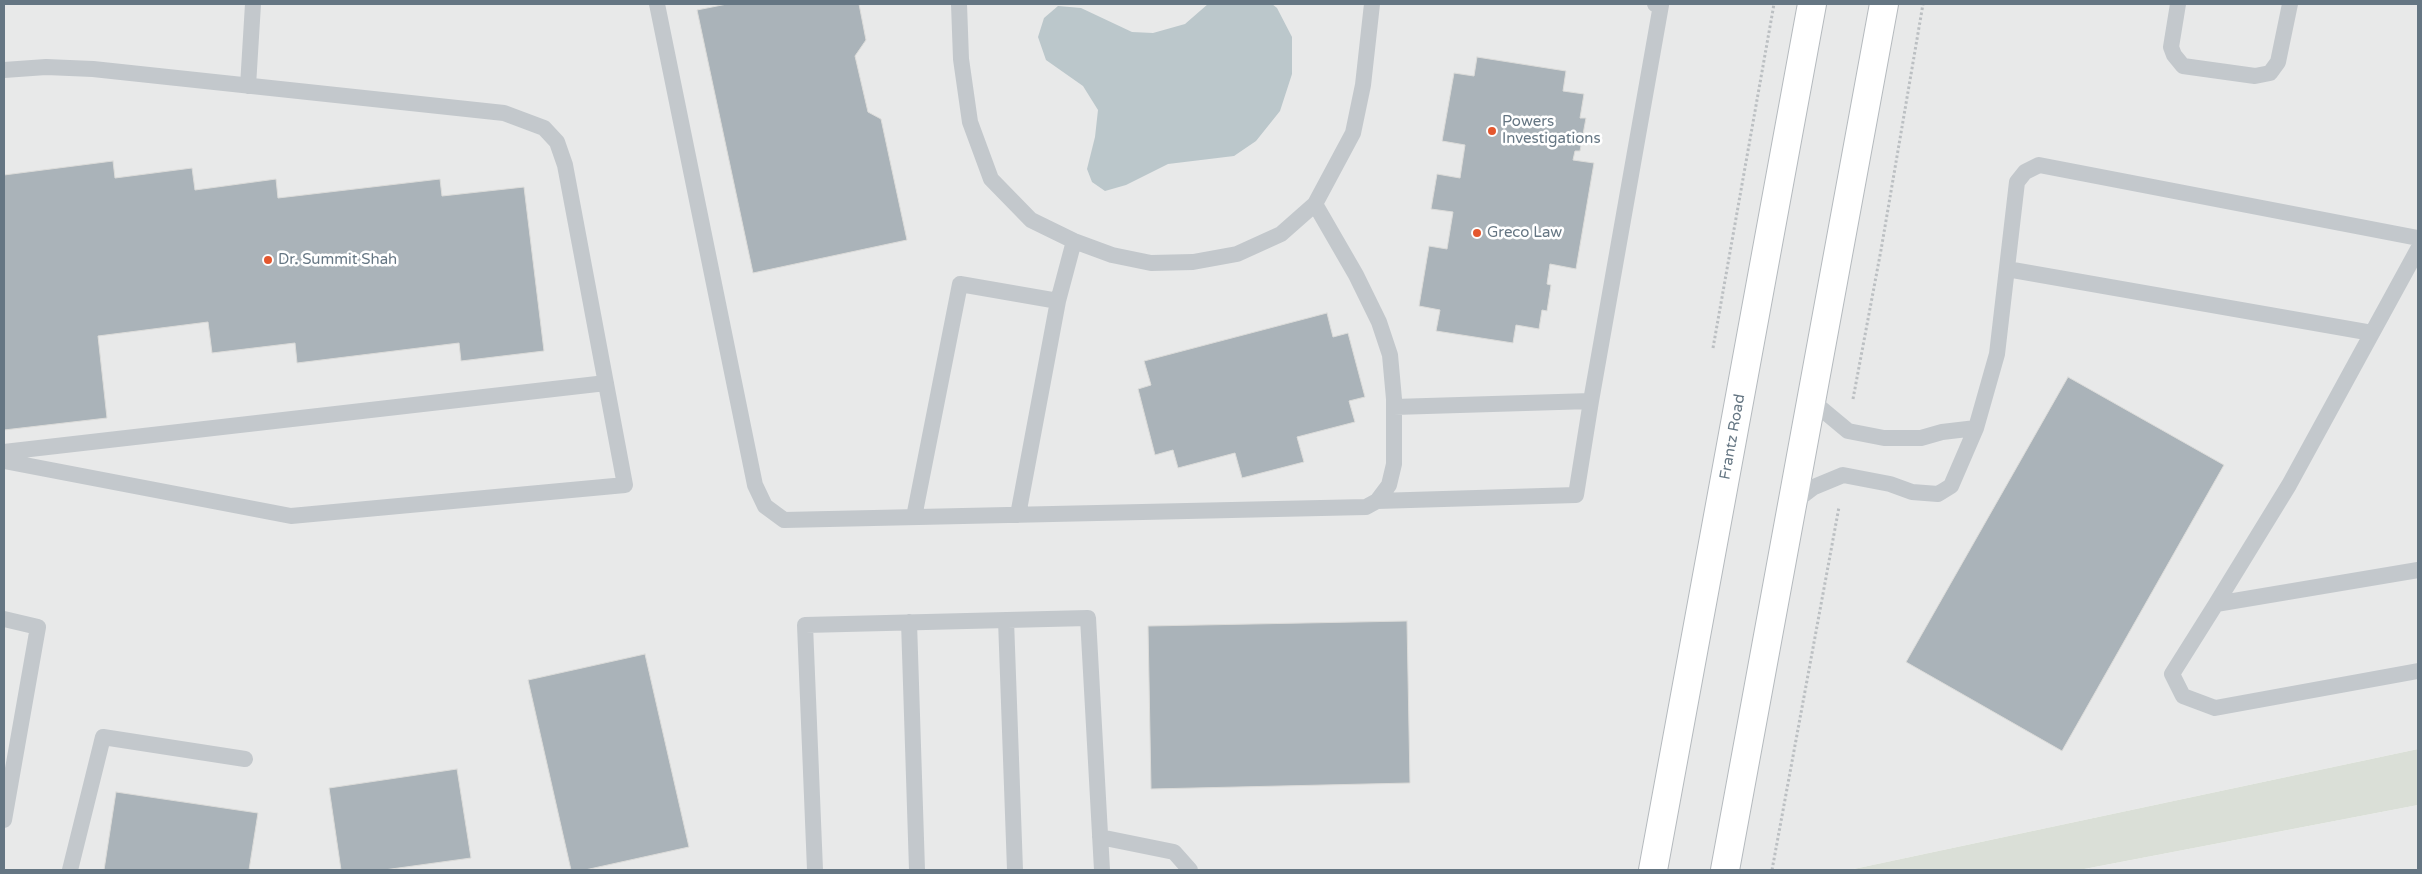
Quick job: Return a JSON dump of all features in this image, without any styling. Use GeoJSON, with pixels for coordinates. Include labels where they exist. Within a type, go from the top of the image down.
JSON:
{"type":"FeatureCollection","features":[{"type":"Feature","properties":{"kind":"main road","name":"Frantz Road"},"geometry":{"type":"LineString","coordinates":[[1653,870],[1812,4]]}},
{"type":"Feature","properties":{"kind":"main road"},"geometry":{"type":"LineString","coordinates":[[1725,870],[1884,4]]}},
{"type":"Feature","properties":{"kind":"lane"},"geometry":{"type":"LineString","coordinates":[[248,86],[253,4]]}},
{"type":"Feature","properties":{"kind":"lane"},"geometry":{"type":"LineString","coordinates":[[657,4],[755,485],[766,506],[784,520],[1366,507],[1377,501],[1389,485],[1394,464],[1394,408],[1390,355],[1379,322],[1356,275],[1315,204]]}},
{"type":"Feature","properties":{"kind":"lane"},"geometry":{"type":"LineString","coordinates":[[959,4],[961,59],[970,122],[991,179],[1031,220],[1074,241],[1112,255],[1151,262],[1193,262],[1237,254],[1280,234],[1315,204],[1353,133],[1363,85],[1372,4]]}},
{"type":"Feature","properties":{"kind":"lane"},"geometry":{"type":"LineString","coordinates":[[1377,501],[1576,496],[1590,402],[1661,5],[1655,4]]}},
{"type":"Feature","properties":{"kind":"lane"},"geometry":{"type":"LineString","coordinates":[[2178,4],[2171,47],[2174,55],[2183,66],[2255,76],[2270,73],[2278,62],[2290,4]]}},
{"type":"Feature","properties":{"kind":"lane"},"geometry":{"type":"LineString","coordinates":[[4,70],[46,67],[93,69],[504,114],[544,128],[557,142],[565,165],[625,485],[291,516],[4,461]]}},
{"type":"Feature","properties":{"kind":"lane"},"geometry":{"type":"LineString","coordinates":[[1793,503],[1814,487],[1843,475],[1890,484],[1912,492],[1938,494],[1951,486],[1976,428],[1997,354],[2017,182],[2025,172],[2038,165],[2418,238]]}},
{"type":"Feature","properties":{"kind":"lane"},"geometry":{"type":"LineString","coordinates":[[1018,515],[1058,301],[1074,241]]}},
{"type":"Feature","properties":{"kind":"lane"},"geometry":{"type":"LineString","coordinates":[[2418,249],[2289,485],[2172,674],[2183,696],[2215,708],[2418,671]]}},
{"type":"Feature","properties":{"kind":"lane"},"geometry":{"type":"LineString","coordinates":[[2007,269],[2372,333]]}},
{"type":"Feature","properties":{"kind":"lane"},"geometry":{"type":"LineString","coordinates":[[914,517],[960,284],[1058,301]]}},
{"type":"Feature","properties":{"kind":"lane"},"geometry":{"type":"LineString","coordinates":[[4,452],[606,383]]}},
{"type":"Feature","properties":{"kind":"lane"},"geometry":{"type":"LineString","coordinates":[[1812,401],[1848,431],[1884,438],[1921,438],[1942,432],[1976,428]]}},
{"type":"Feature","properties":{"kind":"lane"},"geometry":{"type":"LineString","coordinates":[[1394,408],[1590,402]]}},
{"type":"Feature","properties":{"kind":"lane"},"geometry":{"type":"LineString","coordinates":[[2216,604],[2418,570]]}},
{"type":"Feature","properties":{"kind":"lane"},"geometry":{"type":"LineString","coordinates":[[815,870],[806,625],[1088,618],[1102,870]]}},
{"type":"Feature","properties":{"kind":"lane"},"geometry":{"type":"LineString","coordinates":[[4,619],[38,627],[4,820]]}},
{"type":"Feature","properties":{"kind":"lane"},"geometry":{"type":"LineString","coordinates":[[1006,620],[1014,870]]}},
{"type":"Feature","properties":{"kind":"lane"},"geometry":{"type":"LineString","coordinates":[[909,622],[917,870]]}},
{"type":"Feature","properties":{"kind":"lane"},"geometry":{"type":"LineString","coordinates":[[70,870],[103,737],[245,759]]}},
{"type":"Feature","properties":{"kind":"lane"},"geometry":{"type":"LineString","coordinates":[[1100,837],[1174,852],[1190,870]]}},
{"type":"Feature","properties":{"kind":"shaded area"},"geometry":{"type":"Polygon","coordinates":[[[4,4],[2418,4],[2418,749],[1849,870],[4,870],[4,4]]]}},
{"type":"Feature","properties":{"kind":"shaded area"},"geometry":{"type":"Polygon","coordinates":[[[1208,4],[1272,4],[1277,8],[1292,37],[1292,74],[1280,111],[1256,141],[1234,156],[1168,164],[1126,185],[1105,191],[1092,182],[1087,169],[1095,137],[1098,110],[1083,86],[1046,60],[1038,37],[1044,18],[1058,6],[1081,8],[1132,32],[1153,33],[1185,24],[1208,4]]]}},
{"type":"Feature","properties":{"kind":"shaded area"},"geometry":{"type":"Polygon","coordinates":[[[2418,749],[2418,805],[2079,870],[1849,870],[2418,749]]]}},
{"type":"Feature","properties":{"kind":"shaded area"},"geometry":{"type":"Polygon","coordinates":[[[2418,805],[2418,870],[2079,870],[2418,805]]]}},
{"type":"Feature","properties":{"kind":"building"},"geometry":{"type":"Polygon","coordinates":[[[727,4],[859,4],[866,40],[855,56],[868,112],[881,119],[907,240],[753,273],[697,10],[727,4]]]}},
{"type":"Feature","properties":{"kind":"building"},"geometry":{"type":"Polygon","coordinates":[[[1477,57],[1566,71],[1563,91],[1584,94],[1580,118],[1586,118],[1580,151],[1575,151],[1573,160],[1594,163],[1576,269],[1550,264],[1547,284],[1551,285],[1547,311],[1542,310],[1539,329],[1516,325],[1513,343],[1436,331],[1440,310],[1419,306],[1429,246],[1447,249],[1453,212],[1431,209],[1437,174],[1460,178],[1465,145],[1442,141],[1454,73],[1474,76],[1477,57]]]}},
{"type":"Feature","properties":{"kind":"building","name":"Dr. Summit Shah"},"geometry":{"type":"Polygon","coordinates":[[[113,161],[115,178],[192,168],[195,190],[276,179],[278,198],[440,179],[442,196],[524,187],[544,351],[461,361],[459,343],[297,363],[295,343],[212,353],[208,322],[98,336],[107,418],[4,430],[4,175],[113,161]]]}},
{"type":"Feature","properties":{"kind":"building"},"geometry":{"type":"Polygon","coordinates":[[[1327,313],[1333,337],[1348,333],[1365,397],[1349,401],[1355,422],[1297,437],[1304,462],[1242,478],[1235,453],[1178,468],[1173,450],[1155,455],[1138,389],[1151,385],[1144,361],[1327,313]]]}},
{"type":"Feature","properties":{"kind":"building"},"geometry":{"type":"Polygon","coordinates":[[[2068,377],[2224,465],[2062,751],[1906,662],[2068,377]]]}},
{"type":"Feature","properties":{"kind":"building"},"geometry":{"type":"Polygon","coordinates":[[[1407,621],[1410,783],[1151,789],[1148,626],[1407,621]]]}},
{"type":"Feature","properties":{"kind":"building"},"geometry":{"type":"Polygon","coordinates":[[[645,654],[689,847],[585,870],[571,870],[528,680],[645,654]]]}},
{"type":"Feature","properties":{"kind":"building"},"geometry":{"type":"Polygon","coordinates":[[[457,769],[471,858],[384,870],[341,870],[329,788],[457,769]]]}},
{"type":"Feature","properties":{"kind":"building"},"geometry":{"type":"Polygon","coordinates":[[[116,792],[258,813],[249,870],[104,870],[116,792]]]}},
{"type":"Feature","properties":{"kind":"place","name":"Powers Investigations"},"geometry":{"type":"Point","coordinates":[1492,131]}},
{"type":"Feature","properties":{"kind":"place","name":"Greco Law"},"geometry":{"type":"Point","coordinates":[1477,233]}},
{"type":"Feature","properties":{"kind":"place","name":"Dr. Summit Shah"},"geometry":{"type":"Point","coordinates":[268,260]}}]}
